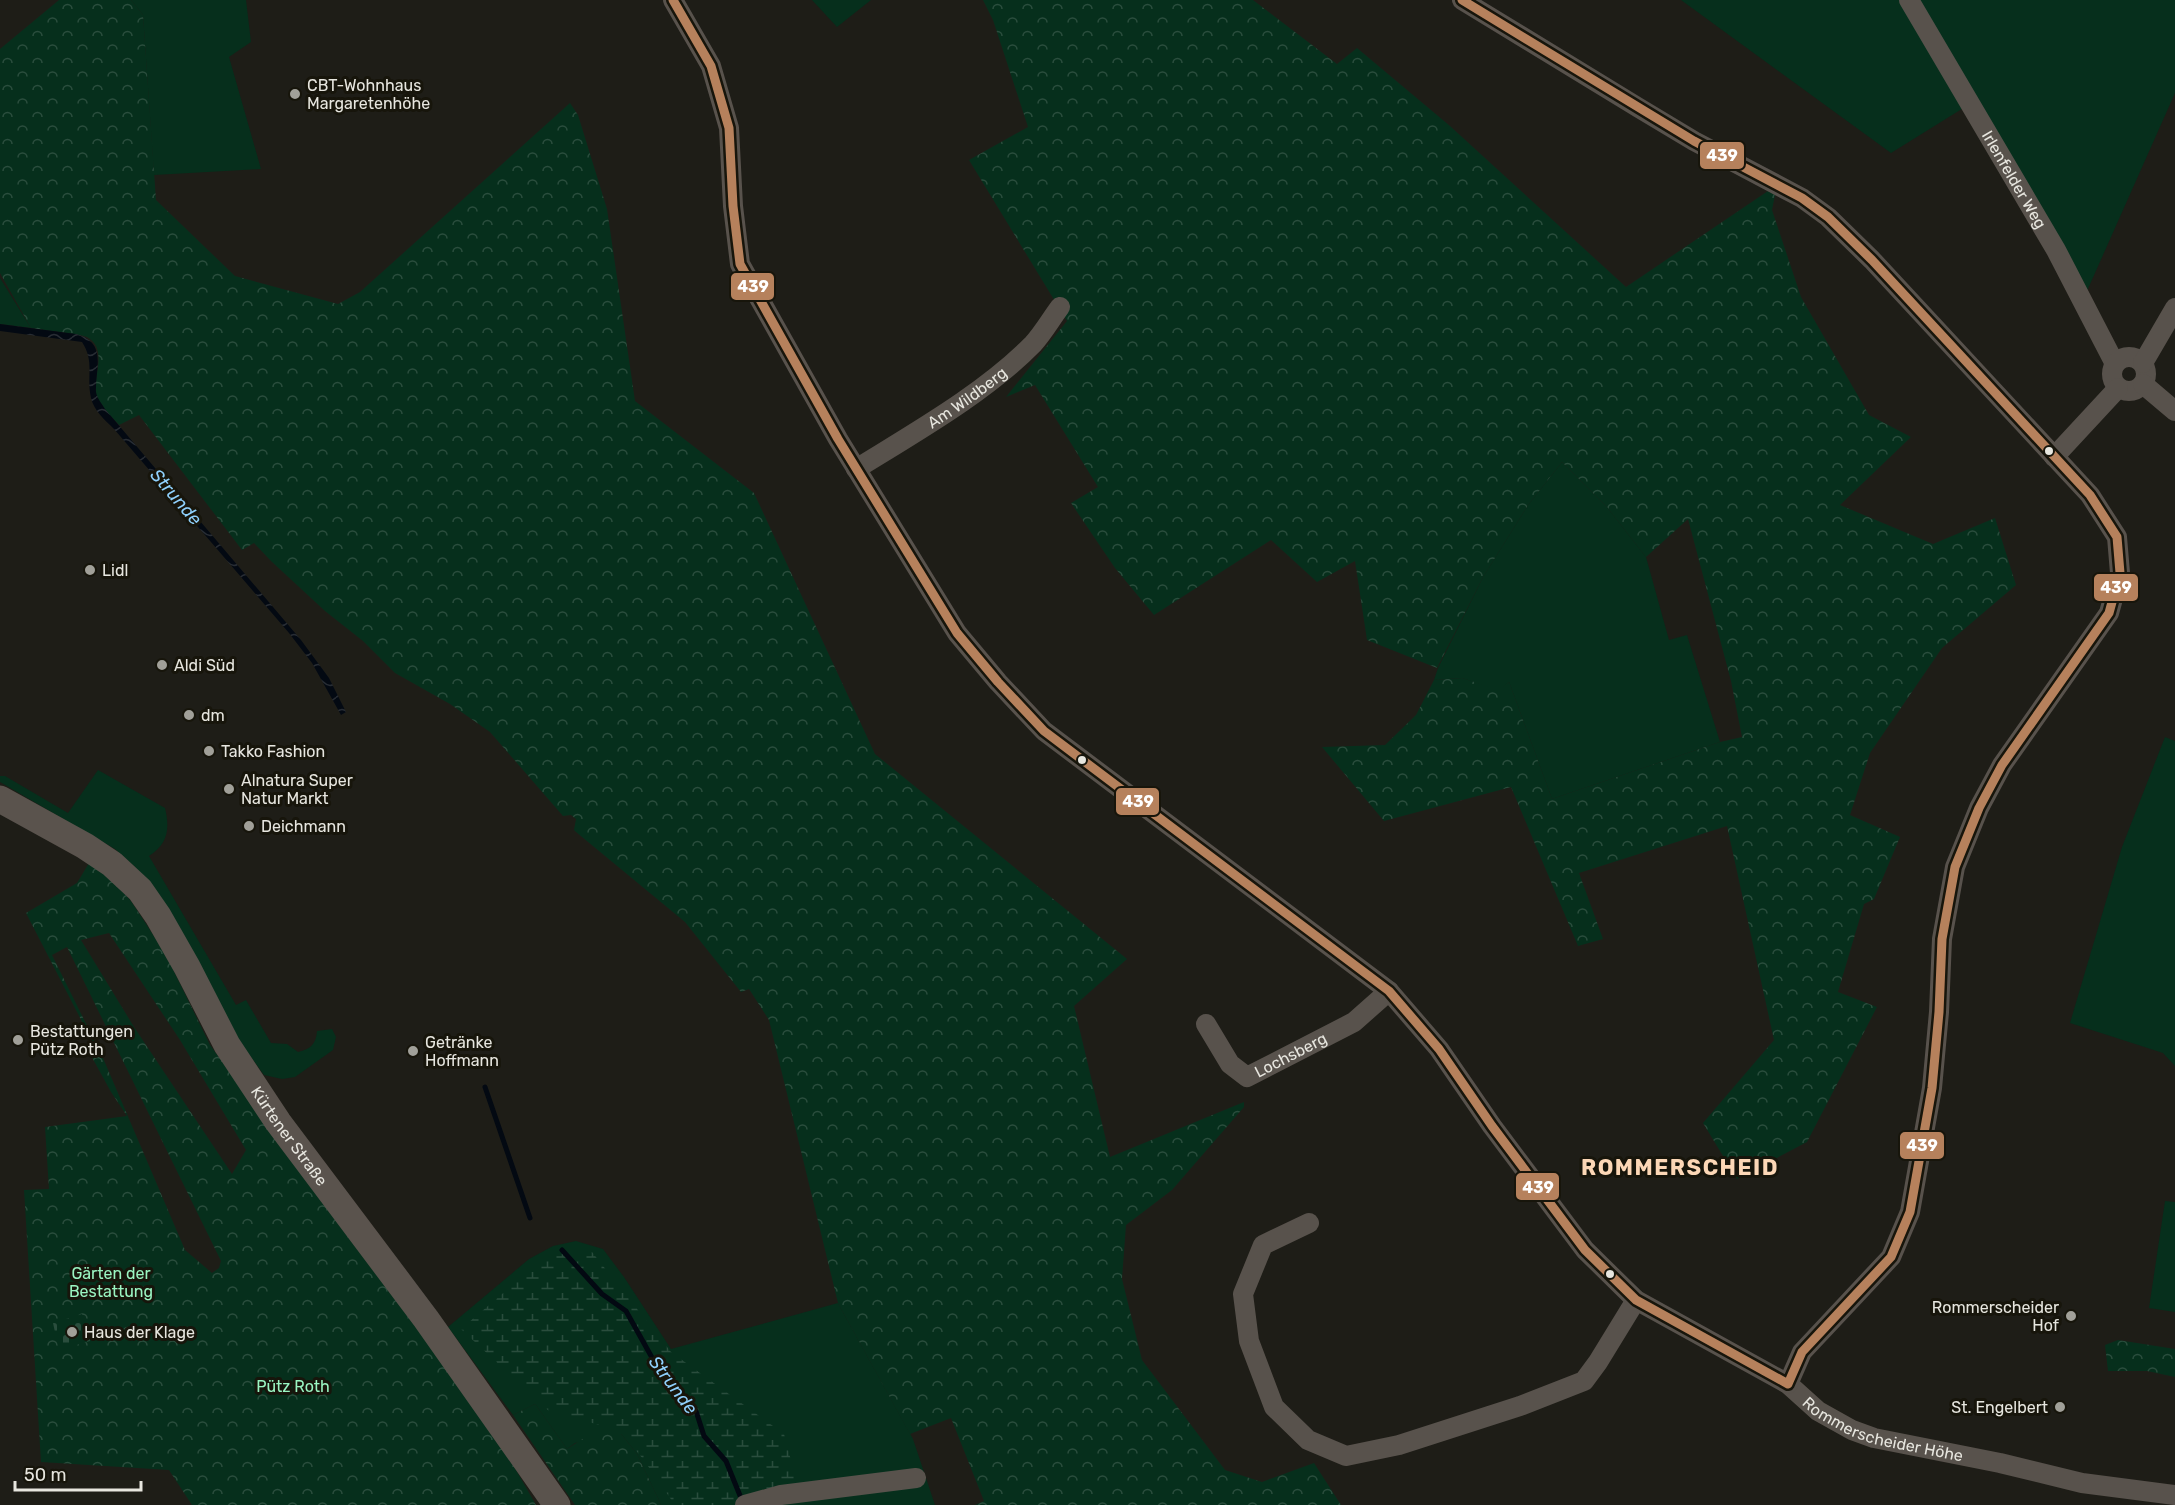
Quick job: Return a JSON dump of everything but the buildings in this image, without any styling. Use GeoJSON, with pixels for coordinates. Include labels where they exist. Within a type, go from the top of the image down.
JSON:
{"type":"FeatureCollection","features":[{"type":"Feature","properties":{"kind":"main road","name":"Kürtener Straße"},"geometry":{"type":"LineString","coordinates":[[0,799],[103,858],[129,878],[140,890],[187,966],[227,1045],[278,1122],[426,1319],[557,1505]]}},
{"type":"Feature","properties":{"kind":"street","name":"Rommerscheider Höhe"},"geometry":{"type":"LineString","coordinates":[[673,0],[711,66],[729,128],[733,206],[740,264],[856,469],[957,633],[998,682],[1044,731],[1389,991],[1439,1049],[1492,1126],[1585,1250],[1636,1300],[1788,1384],[1818,1411],[1852,1430],[1874,1438],[2082,1482],[2175,1495]]}},
{"type":"Feature","properties":{"kind":"street"},"geometry":{"type":"LineString","coordinates":[[1462,0],[1694,141],[1802,198],[1828,217],[1872,260],[2090,495],[2117,537],[2120,573],[2109,613],[2002,765],[1979,808],[1955,867],[1942,939],[1939,1012],[1932,1088],[1907,1221],[1891,1257],[1802,1352],[1788,1384]]}},
{"type":"Feature","properties":{"kind":"street","name":"Irlenfelder Weg"},"geometry":{"type":"LineString","coordinates":[[1909,0],[2062,260],[2115,364],[2112,371],[2118,388]]}},
{"type":"Feature","properties":{"kind":"street","name":"Am Wildberg"},"geometry":{"type":"LineString","coordinates":[[856,469],[924,427],[1005,370],[1034,342],[1060,307]]}},
{"type":"Feature","properties":{"kind":"street"},"geometry":{"type":"LineString","coordinates":[[2143,363],[2175,308]]}},
{"type":"Feature","properties":{"kind":"street"},"geometry":{"type":"LineString","coordinates":[[2054,457],[2118,388],[2125,391],[2135,390],[2143,384],[2146,377],[2143,363],[2128,356],[2120,358],[2115,364]]}},
{"type":"Feature","properties":{"kind":"street"},"geometry":{"type":"LineString","coordinates":[[2143,384],[2175,411]]}},
{"type":"Feature","properties":{"kind":"street","name":"Lochsberg"},"geometry":{"type":"LineString","coordinates":[[1206,1024],[1230,1064],[1247,1077],[1354,1022],[1389,991]]}},
{"type":"Feature","properties":{"kind":"street"},"geometry":{"type":"LineString","coordinates":[[1309,1223],[1263,1245],[1243,1294],[1249,1341],[1274,1407],[1308,1440],[1346,1456],[1408,1442],[1520,1406],[1584,1381],[1599,1362],[1636,1300]]}},
{"type":"Feature","properties":{"kind":"street"},"geometry":{"type":"LineString","coordinates":[[745,1505],[781,1496],[916,1478]]}},
{"type":"Feature","properties":{"kind":"green space"},"geometry":{"type":"Polygon","coordinates":[[[59,0],[131,0],[143,15],[156,200],[235,276],[338,304],[360,292],[570,103],[578,115],[607,209],[635,401],[754,493],[875,754],[1127,959],[1074,1006],[1110,1157],[1244,1102],[1244,1107],[1172,1190],[1126,1225],[1122,1279],[1142,1360],[1225,1470],[1262,1482],[1314,1463],[1341,1505],[975,1505],[984,1501],[951,1418],[910,1434],[838,1303],[769,1020],[749,989],[741,992],[685,922],[576,832],[574,830],[576,819],[571,815],[563,816],[490,732],[450,704],[395,673],[363,641],[325,611],[254,543],[242,550],[139,415],[119,425],[100,403],[95,388],[98,356],[94,342],[83,336],[31,328],[0,273],[0,49],[59,0]]]}},
{"type":"Feature","properties":{"kind":"green space"},"geometry":{"type":"Polygon","coordinates":[[[131,0],[246,0],[251,42],[229,57],[261,169],[154,175],[143,15],[131,0]]]}},
{"type":"Feature","properties":{"kind":"green space"},"geometry":{"type":"Polygon","coordinates":[[[812,0],[871,0],[837,27],[812,0]]]}},
{"type":"Feature","properties":{"kind":"green space"},"geometry":{"type":"Polygon","coordinates":[[[983,0],[1253,0],[1337,64],[1357,48],[1450,126],[1626,287],[1768,191],[1775,195],[1772,210],[1801,297],[1869,415],[1911,437],[1840,505],[1933,544],[1995,518],[2016,585],[1942,648],[1870,753],[1850,815],[1900,837],[1874,899],[1864,904],[1838,992],[1877,1007],[1807,1142],[1737,1179],[1703,1123],[1774,1040],[1727,826],[1579,873],[1603,939],[1578,946],[1511,787],[1384,821],[1322,747],[1385,745],[1416,715],[1434,680],[1462,678],[1499,690],[1509,682],[1552,799],[1720,742],[1742,737],[1731,681],[1688,519],[1646,557],[1607,507],[1562,462],[1528,505],[1483,577],[1437,668],[1367,640],[1355,561],[1317,582],[1271,540],[1154,615],[1115,568],[1071,503],[1098,487],[1035,385],[1006,397],[1067,321],[969,160],[1028,127],[993,20],[983,0]]]}},
{"type":"Feature","properties":{"kind":"green space"},"geometry":{"type":"Polygon","coordinates":[[[1681,0],[1902,0],[1965,107],[1891,153],[1681,0]]]}},
{"type":"Feature","properties":{"kind":"green space"},"geometry":{"type":"Polygon","coordinates":[[[1918,0],[2175,0],[2175,93],[2087,291],[1918,0]]]}},
{"type":"Feature","properties":{"kind":"green space"},"geometry":{"type":"Polygon","coordinates":[[[0,278],[31,328],[0,324],[0,278]]]}},
{"type":"Feature","properties":{"kind":"green space"},"geometry":{"type":"Polygon","coordinates":[[[1562,462],[1607,507],[1646,557],[1669,640],[1687,635],[1720,742],[1552,799],[1509,682],[1499,691],[1462,678],[1434,680],[1483,577],[1528,505],[1562,462]]]}},
{"type":"Feature","properties":{"kind":"green space"},"geometry":{"type":"Polygon","coordinates":[[[2165,737],[2175,741],[2175,1066],[2163,1053],[2070,1023],[2122,847],[2165,737]]]}},
{"type":"Feature","properties":{"kind":"green space"},"geometry":{"type":"Polygon","coordinates":[[[98,770],[165,808],[167,829],[164,841],[149,856],[236,1005],[246,1000],[271,1043],[287,1044],[298,1052],[312,1045],[317,1031],[332,1029],[336,1037],[333,1050],[295,1077],[282,1079],[264,1075],[232,1031],[135,867],[115,849],[0,782],[0,776],[5,776],[68,813],[98,770]]]}},
{"type":"Feature","properties":{"kind":"green space","name":"Gärten der Bestattung"},"geometry":{"type":"Polygon","coordinates":[[[89,863],[114,882],[131,901],[165,953],[210,1045],[496,1435],[536,1505],[192,1505],[169,1470],[41,1462],[24,1190],[49,1189],[45,1127],[127,1116],[88,1050],[93,1043],[26,913],[77,883],[89,863]],[[109,933],[81,940],[134,1027],[232,1174],[246,1150],[180,1040],[109,933]],[[67,947],[52,955],[103,1058],[185,1250],[212,1273],[219,1268],[221,1261],[67,947]]]}},
{"type":"Feature","properties":{"kind":"green space"},"geometry":{"type":"Polygon","coordinates":[[[2165,1201],[2175,1202],[2175,1312],[2149,1308],[2165,1201]]]}},
{"type":"Feature","properties":{"kind":"green space"},"geometry":{"type":"Polygon","coordinates":[[[576,1241],[603,1249],[671,1349],[838,1303],[913,1439],[935,1505],[661,1505],[637,1454],[621,1434],[575,1443],[567,1449],[535,1404],[513,1415],[448,1327],[529,1259],[553,1246],[576,1241]]]}},
{"type":"Feature","properties":{"kind":"green space"},"geometry":{"type":"Polygon","coordinates":[[[592,1252],[671,1352],[784,1434],[798,1487],[734,1505],[675,1505],[643,1459],[619,1430],[550,1412],[461,1329],[548,1255],[592,1252]]]}},
{"type":"Feature","properties":{"kind":"green space"},"geometry":{"type":"Polygon","coordinates":[[[82,1314],[90,1341],[59,1350],[53,1323],[82,1314]]]}},
{"type":"Feature","properties":{"kind":"green space"},"geometry":{"type":"Polygon","coordinates":[[[2118,1340],[2175,1349],[2175,1377],[2147,1371],[2108,1371],[2105,1345],[2118,1340]]]}},
{"type":"Feature","properties":{"kind":"green space"},"geometry":{"type":"Polygon","coordinates":[[[535,1404],[567,1449],[595,1431],[621,1434],[637,1454],[661,1505],[575,1505],[513,1415],[535,1404]]]}},
{"type":"Feature","properties":{"kind":"water"},"geometry":{"type":"Polygon","coordinates":[[[0,324],[76,334],[92,343],[98,357],[96,392],[98,399],[301,640],[329,678],[346,712],[341,715],[312,663],[289,633],[97,411],[92,403],[88,356],[82,342],[0,331],[0,324]]]}},
{"type":"Feature","properties":{"kind":"waterway","name":"Strunde"},"geometry":{"type":"LineString","coordinates":[[485,1087],[530,1218]]}},
{"type":"Feature","properties":{"kind":"waterway","name":"Strunde"},"geometry":{"type":"LineString","coordinates":[[562,1250],[602,1294],[626,1311],[655,1363],[696,1411],[704,1436],[726,1461],[743,1503]]}},
{"type":"Feature","properties":{"kind":"transit line","name":"439"},"geometry":{"type":"LineString","coordinates":[[673,0],[711,66],[729,128],[733,206],[740,264],[838,439],[957,633],[998,682],[1044,731],[1389,991],[1439,1049],[1492,1126],[1585,1250],[1636,1300],[1788,1384],[1802,1352],[1891,1257],[1910,1212],[1932,1088],[1939,1012],[1942,939],[1955,867],[1979,808],[2002,765],[2109,613],[2120,573],[2117,537],[2090,495],[1872,260],[1828,217],[1802,198],[1694,141],[1462,0]]}},
{"type":"Feature","properties":{"kind":"place","name":"CBT-Wohnhaus Margaretenhöhe"},"geometry":{"type":"Point","coordinates":[295,94]}},
{"type":"Feature","properties":{"kind":"place","name":"Lidl"},"geometry":{"type":"Point","coordinates":[90,570]}},
{"type":"Feature","properties":{"kind":"place","name":"Aldi Süd"},"geometry":{"type":"Point","coordinates":[162,665]}},
{"type":"Feature","properties":{"kind":"place","name":"dm"},"geometry":{"type":"Point","coordinates":[189,715]}},
{"type":"Feature","properties":{"kind":"place","name":"Takko Fashion"},"geometry":{"type":"Point","coordinates":[209,751]}},
{"type":"Feature","properties":{"kind":"place","name":"Alnatura Super Natur Markt"},"geometry":{"type":"Point","coordinates":[229,789]}},
{"type":"Feature","properties":{"kind":"place","name":"Deichmann"},"geometry":{"type":"Point","coordinates":[249,826]}},
{"type":"Feature","properties":{"kind":"place","name":"Bestattungen Pütz Roth"},"geometry":{"type":"Point","coordinates":[18,1040]}},
{"type":"Feature","properties":{"kind":"place","name":"Getränke Hoffmann"},"geometry":{"type":"Point","coordinates":[413,1051]}},
{"type":"Feature","properties":{"kind":"place","name":"Rommerscheider Hof"},"geometry":{"type":"Point","coordinates":[2071,1316]}},
{"type":"Feature","properties":{"kind":"place","name":"Haus der Klage"},"geometry":{"type":"Point","coordinates":[72,1332]}},
{"type":"Feature","properties":{"kind":"place","name":"St. Engelbert"},"geometry":{"type":"Point","coordinates":[2060,1407]}},
{"type":"Feature","properties":{"kind":"district","name":"ROMMERSCHEID"},"geometry":{"type":"Point","coordinates":[1680,1167]}},
{"type":"Feature","properties":{"kind":"park label","name":"Pütz Roth"},"geometry":{"type":"Point","coordinates":[293,1386]}}]}
